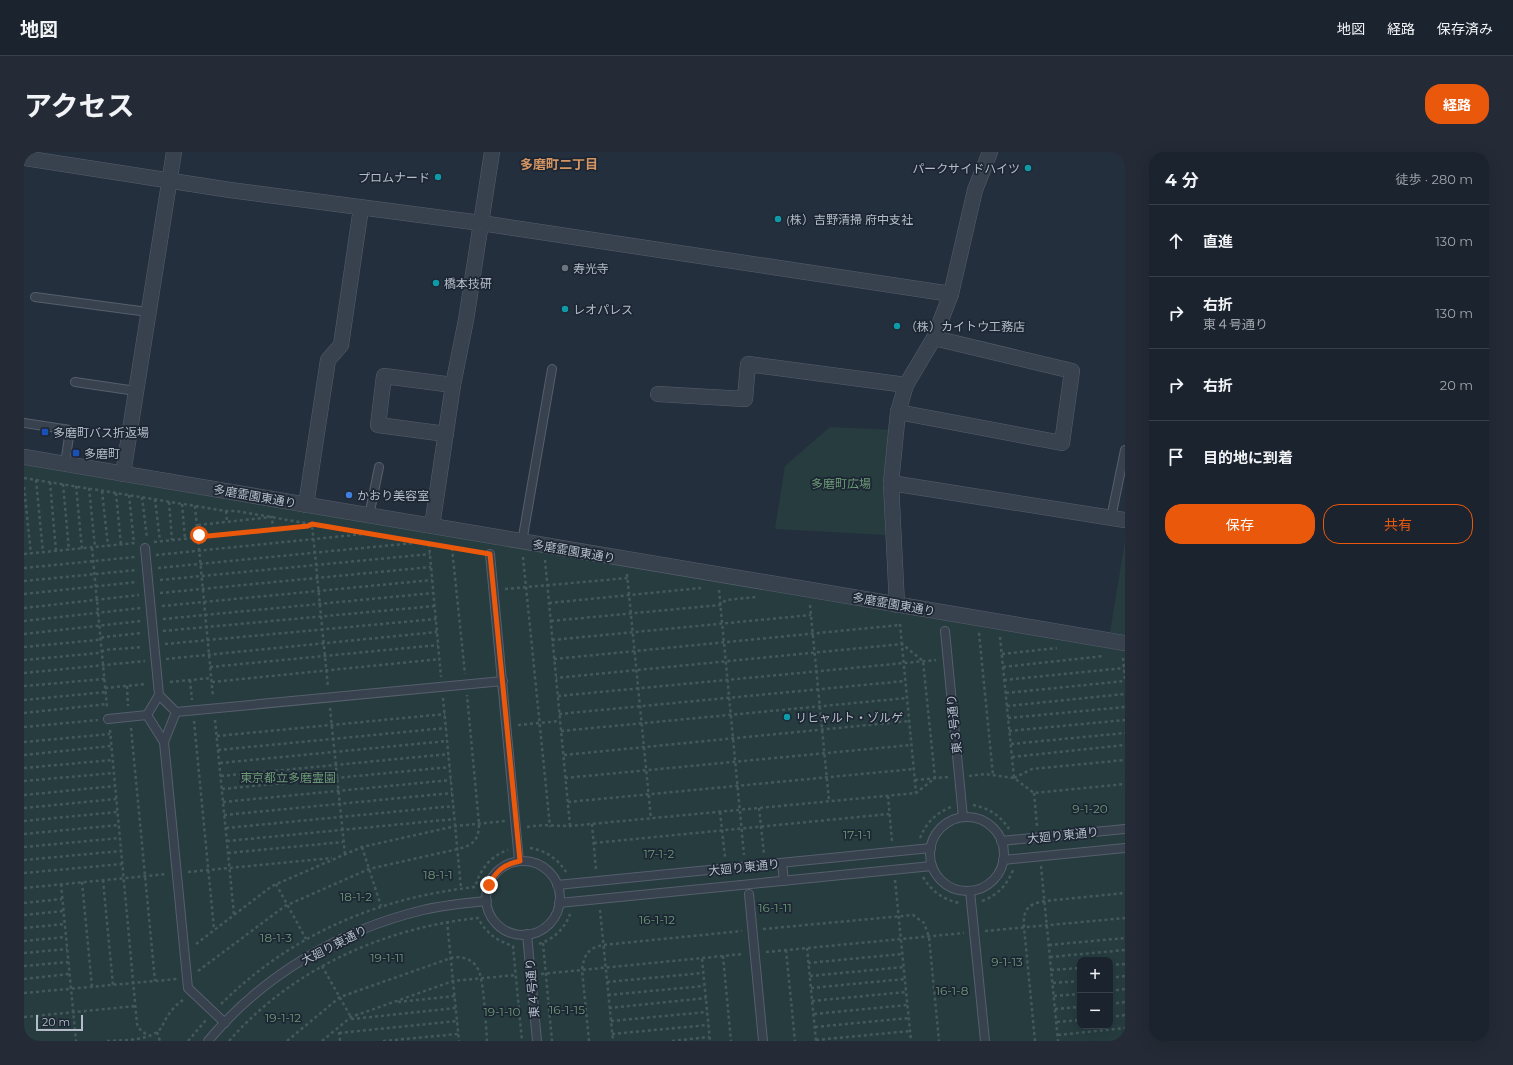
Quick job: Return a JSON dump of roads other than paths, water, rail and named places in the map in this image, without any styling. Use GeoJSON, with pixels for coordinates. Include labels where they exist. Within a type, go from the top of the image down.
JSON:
{"type":"FeatureCollection","features":[{"type":"Feature","properties":{"kind":"street"},"geometry":{"type":"LineString","coordinates":[[122,474],[174,152]]}},
{"type":"Feature","properties":{"kind":"street"},"geometry":{"type":"LineString","coordinates":[[432,526],[453,385],[466,320],[492,152]]}},
{"type":"Feature","properties":{"kind":"street"},"geometry":{"type":"LineString","coordinates":[[898,612],[891,483],[898,412],[906,384],[934,338],[951,294],[976,190],[990,152]]}},
{"type":"Feature","properties":{"kind":"street"},"geometry":{"type":"LineString","coordinates":[[24,158],[360,208],[481,223],[951,294]]}},
{"type":"Feature","properties":{"kind":"street"},"geometry":{"type":"LineString","coordinates":[[306,505],[328,360],[341,345],[360,208]]}},
{"type":"Feature","properties":{"kind":"street"},"geometry":{"type":"LineString","coordinates":[[898,412],[1062,443],[1072,371],[934,338]]}},
{"type":"Feature","properties":{"kind":"street"},"geometry":{"type":"LineString","coordinates":[[658,394],[745,399],[748,364],[906,384]]}},
{"type":"Feature","properties":{"kind":"street"},"geometry":{"type":"LineString","coordinates":[[446,434],[378,425],[384,376],[453,385]]}},
{"type":"Feature","properties":{"kind":"street","name":"多磨霊園東通り"},"geometry":{"type":"LineString","coordinates":[[24,457],[432,526],[523,549],[1124,650]]}},
{"type":"Feature","properties":{"kind":"street"},"geometry":{"type":"LineString","coordinates":[[891,483],[1118,519]]}},
{"type":"Feature","properties":{"kind":"lane"},"geometry":{"type":"LineString","coordinates":[[35,297],[148,312]]}},
{"type":"Feature","properties":{"kind":"lane"},"geometry":{"type":"LineString","coordinates":[[523,549],[552,369]]}},
{"type":"Feature","properties":{"kind":"lane"},"geometry":{"type":"LineString","coordinates":[[75,382],[136,391]]}},
{"type":"Feature","properties":{"kind":"lane"},"geometry":{"type":"LineString","coordinates":[[24,423],[70,430],[65,464]]}},
{"type":"Feature","properties":{"kind":"lane"},"geometry":{"type":"LineString","coordinates":[[1118,519],[1125,450]]}},
{"type":"Feature","properties":{"kind":"lane"},"geometry":{"type":"LineString","coordinates":[[369,516],[379,467]]}},
{"type":"Feature","properties":{"kind":"lane"},"geometry":{"type":"LineString","coordinates":[[142,546],[160,695],[176,712]]}},
{"type":"Feature","properties":{"kind":"lane"},"geometry":{"type":"LineString","coordinates":[[490,554],[520,861]]}},
{"type":"Feature","properties":{"kind":"lane","name":"東３号通り"},"geometry":{"type":"LineString","coordinates":[[945,631],[963,818]]}},
{"type":"Feature","properties":{"kind":"lane"},"geometry":{"type":"LineString","coordinates":[[176,712],[502,681]]}},
{"type":"Feature","properties":{"kind":"lane"},"geometry":{"type":"LineString","coordinates":[[147,715],[160,695]]}},
{"type":"Feature","properties":{"kind":"lane"},"geometry":{"type":"LineString","coordinates":[[164,742],[176,712]]}},
{"type":"Feature","properties":{"kind":"lane"},"geometry":{"type":"LineString","coordinates":[[108,719],[147,715]]}},
{"type":"Feature","properties":{"kind":"lane"},"geometry":{"type":"LineString","coordinates":[[147,715],[164,742],[188,988],[225,1023]]}},
{"type":"Feature","properties":{"kind":"lane"},"geometry":{"type":"LineString","coordinates":[[963,818],[977,819],[984,822],[995,831],[1001,842],[1003,850],[1003,860],[999,872],[990,883],[984,887],[970,891],[956,889],[949,886],[938,878],[932,866],[931,848],[935,837],[943,826],[956,819],[963,818]]}},
{"type":"Feature","properties":{"kind":"lane","name":"大廻り東通り"},"geometry":{"type":"LineString","coordinates":[[1001,842],[1125,829]]}},
{"type":"Feature","properties":{"kind":"lane","name":"大廻り東通り"},"geometry":{"type":"LineString","coordinates":[[558,885],[931,848]]}},
{"type":"Feature","properties":{"kind":"lane","name":"大廻り東通り"},"geometry":{"type":"LineString","coordinates":[[1003,860],[1125,848]]}},
{"type":"Feature","properties":{"kind":"lane"},"geometry":{"type":"LineString","coordinates":[[520,861],[528,861],[543,867],[549,872],[558,885],[560,894],[559,903],[554,918],[542,929],[527,934],[510,932],[497,923],[492,917],[487,901],[489,885],[495,874],[504,866],[520,861]]}},
{"type":"Feature","properties":{"kind":"lane"},"geometry":{"type":"LineString","coordinates":[[782,863],[784,881]]}},
{"type":"Feature","properties":{"kind":"lane","name":"大廻り東通り"},"geometry":{"type":"LineString","coordinates":[[559,903],[932,866]]}},
{"type":"Feature","properties":{"kind":"lane"},"geometry":{"type":"LineString","coordinates":[[970,891],[985,1041]]}},
{"type":"Feature","properties":{"kind":"lane"},"geometry":{"type":"LineString","coordinates":[[749,894],[763,1041]]}},
{"type":"Feature","properties":{"kind":"lane","name":"大廻り東通り"},"geometry":{"type":"LineString","coordinates":[[208,1041],[246,1002],[287,970],[309,956],[350,935],[374,925],[424,910],[487,901]]}},
{"type":"Feature","properties":{"kind":"lane","name":"東４号通り"},"geometry":{"type":"LineString","coordinates":[[527,934],[537,1041]]}},
{"type":"Feature","properties":{"kind":"place","name":"パークサイドハイツ"},"geometry":{"type":"Point","coordinates":[1028,168]}},
{"type":"Feature","properties":{"kind":"place","name":"プロムナード"},"geometry":{"type":"Point","coordinates":[438,177]}},
{"type":"Feature","properties":{"kind":"place","name":"(株）吉野清掃 府中支社"},"geometry":{"type":"Point","coordinates":[778,219]}},
{"type":"Feature","properties":{"kind":"place","name":"寿光寺"},"geometry":{"type":"Point","coordinates":[565,268]}},
{"type":"Feature","properties":{"kind":"place","name":"橋本技研"},"geometry":{"type":"Point","coordinates":[436,283]}},
{"type":"Feature","properties":{"kind":"place","name":"レオパレス"},"geometry":{"type":"Point","coordinates":[565,309]}},
{"type":"Feature","properties":{"kind":"place","name":"（株）カイトウ工務店"},"geometry":{"type":"Point","coordinates":[897,326]}},
{"type":"Feature","properties":{"kind":"place","name":"多磨町バス折返場"},"geometry":{"type":"Point","coordinates":[45,432]}},
{"type":"Feature","properties":{"kind":"place","name":"多磨町"},"geometry":{"type":"Point","coordinates":[76,453]}},
{"type":"Feature","properties":{"kind":"place","name":"かおり美容室"},"geometry":{"type":"Point","coordinates":[349,495]}},
{"type":"Feature","properties":{"kind":"place","name":"リヒャルト・ゾルゲ"},"geometry":{"type":"Point","coordinates":[787,717]}},
{"type":"Feature","properties":{"kind":"district","name":"多磨町二丁目"},"geometry":{"type":"Point","coordinates":[559,164]}},
{"type":"Feature","properties":{"kind":"park label","name":"多磨町広場"},"geometry":{"type":"Point","coordinates":[841,483]}},
{"type":"Feature","properties":{"kind":"park label","name":"東京都立多磨霊園"},"geometry":{"type":"Point","coordinates":[288,777]}},
{"type":"Feature","properties":{"kind":"park label","name":"9-1-20"},"geometry":{"type":"Point","coordinates":[1090,808]}},
{"type":"Feature","properties":{"kind":"park label","name":"17-1-1"},"geometry":{"type":"Point","coordinates":[857,834]}},
{"type":"Feature","properties":{"kind":"park label","name":"17-1-2"},"geometry":{"type":"Point","coordinates":[659,853]}},
{"type":"Feature","properties":{"kind":"park label","name":"18-1-1"},"geometry":{"type":"Point","coordinates":[438,874]}},
{"type":"Feature","properties":{"kind":"park label","name":"18-1-2"},"geometry":{"type":"Point","coordinates":[356,896]}},
{"type":"Feature","properties":{"kind":"park label","name":"16-1-11"},"geometry":{"type":"Point","coordinates":[775,907]}},
{"type":"Feature","properties":{"kind":"park label","name":"16-1-12"},"geometry":{"type":"Point","coordinates":[657,919]}},
{"type":"Feature","properties":{"kind":"park label","name":"18-1-3"},"geometry":{"type":"Point","coordinates":[276,937]}},
{"type":"Feature","properties":{"kind":"park label","name":"19-1-11"},"geometry":{"type":"Point","coordinates":[387,957]}},
{"type":"Feature","properties":{"kind":"park label","name":"9-1-13"},"geometry":{"type":"Point","coordinates":[1007,961]}},
{"type":"Feature","properties":{"kind":"park label","name":"16-1-8"},"geometry":{"type":"Point","coordinates":[952,990]}},
{"type":"Feature","properties":{"kind":"park label","name":"16-1-15"},"geometry":{"type":"Point","coordinates":[567,1009]}},
{"type":"Feature","properties":{"kind":"park label","name":"19-1-10"},"geometry":{"type":"Point","coordinates":[502,1011]}},
{"type":"Feature","properties":{"kind":"park label","name":"19-1-12"},"geometry":{"type":"Point","coordinates":[283,1017]}}]}
